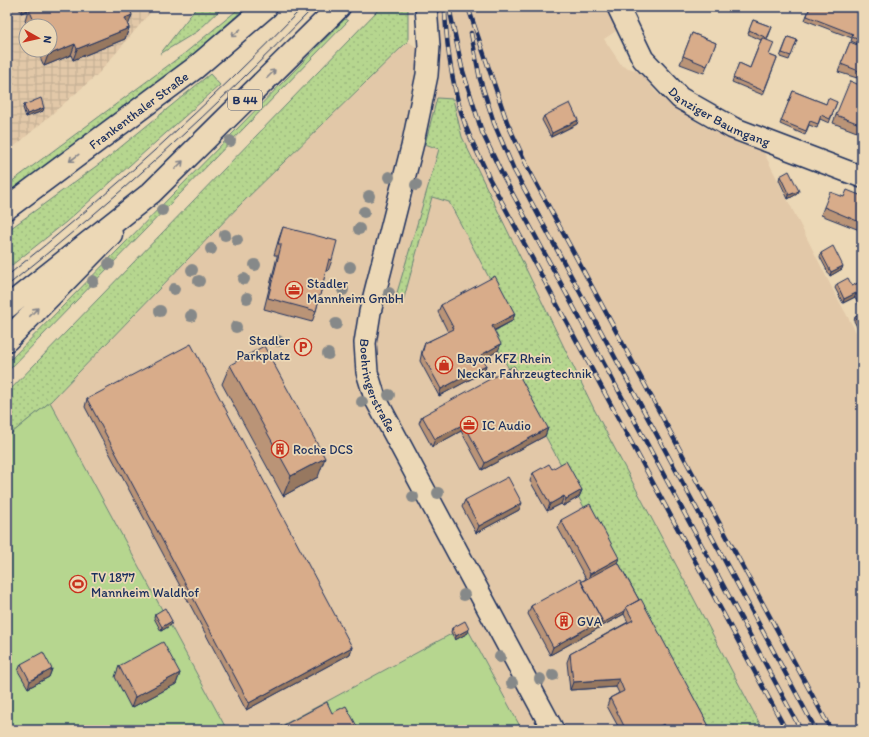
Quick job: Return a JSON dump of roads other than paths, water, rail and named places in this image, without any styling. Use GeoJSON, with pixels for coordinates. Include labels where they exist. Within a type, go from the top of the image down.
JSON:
{"type":"FeatureCollection","features":[{"type":"Feature","properties":{"kind":"main road","name":"Frankenthaler Straße"},"geometry":{"type":"LineString","coordinates":[[7,208],[195,68],[266,7]]}},
{"type":"Feature","properties":{"kind":"main road","name":"B 44"},"geometry":{"type":"LineString","coordinates":[[7,307],[151,193],[339,7]]}},
{"type":"Feature","properties":{"kind":"main road"},"geometry":{"type":"LineString","coordinates":[[7,340],[151,193]]}},
{"type":"Feature","properties":{"kind":"street","name":"Boehringerstraße"},"geometry":{"type":"LineString","coordinates":[[426,7],[429,46],[428,75],[412,148],[370,312],[365,343],[368,372],[375,398],[553,730]]}},
{"type":"Feature","properties":{"kind":"street","name":"Danziger Baumgang"},"geometry":{"type":"LineString","coordinates":[[618,7],[643,59],[680,98],[733,128],[862,177]]}},
{"type":"Feature","properties":{"kind":"tram line"},"geometry":{"type":"LineString","coordinates":[[7,276],[122,180],[232,78],[303,7]]}},
{"type":"Feature","properties":{"kind":"tram line"},"geometry":{"type":"LineString","coordinates":[[7,286],[87,220],[165,152],[240,81],[314,7]]}},
{"type":"Feature","properties":{"kind":"railway"},"geometry":{"type":"LineString","coordinates":[[449,7],[462,68],[482,132],[502,174],[801,730]]}},
{"type":"Feature","properties":{"kind":"railway"},"geometry":{"type":"LineString","coordinates":[[468,7],[507,122],[528,168],[831,730]]}},
{"type":"Feature","properties":{"kind":"railway"},"geometry":{"type":"LineString","coordinates":[[445,12],[449,56],[461,113],[489,178],[786,730]]}},
{"type":"Feature","properties":{"kind":"railway"},"geometry":{"type":"LineString","coordinates":[[471,33],[480,79],[494,123],[514,170],[816,730]]}},
{"type":"Feature","properties":{"kind":"place","name":"Stadler Mannheim GmbH"},"geometry":{"type":"Point","coordinates":[294,290]}},
{"type":"Feature","properties":{"kind":"place","name":"Stadler Parkplatz"},"geometry":{"type":"Point","coordinates":[303,347]}},
{"type":"Feature","properties":{"kind":"place","name":"Bayon KFZ Rhein Neckar Fahrzeugtechnik"},"geometry":{"type":"Point","coordinates":[444,365]}},
{"type":"Feature","properties":{"kind":"place","name":"IC Audio"},"geometry":{"type":"Point","coordinates":[469,425]}},
{"type":"Feature","properties":{"kind":"place","name":"Roche DCS"},"geometry":{"type":"Point","coordinates":[280,449]}},
{"type":"Feature","properties":{"kind":"place","name":"TV 1877 Mannheim Waldhof"},"geometry":{"type":"Point","coordinates":[78,584]}},
{"type":"Feature","properties":{"kind":"place","name":"GVA"},"geometry":{"type":"Point","coordinates":[564,621]}}]}
